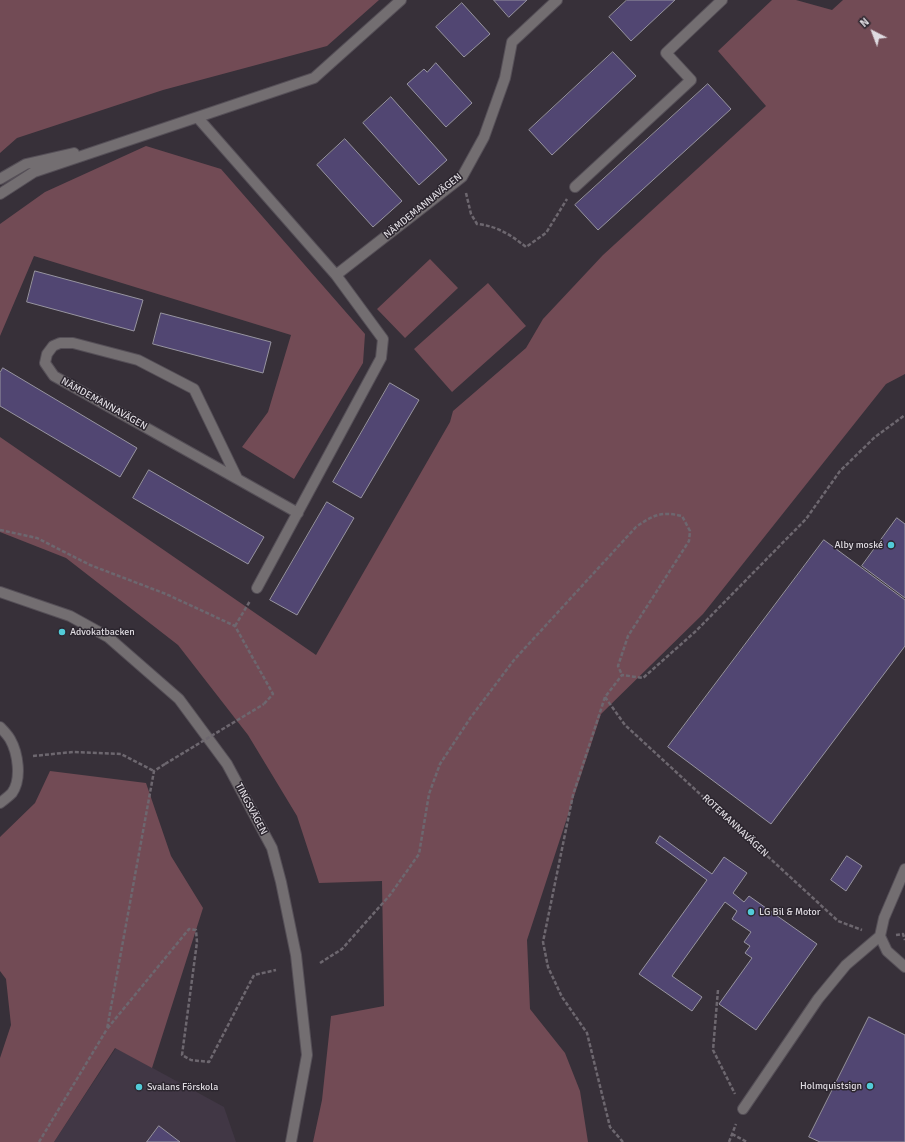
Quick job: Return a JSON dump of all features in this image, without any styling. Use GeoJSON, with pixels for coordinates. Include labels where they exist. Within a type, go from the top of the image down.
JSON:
{"type":"FeatureCollection","features":[{"type":"Feature","properties":{"kind":"street"},"geometry":{"type":"LineString","coordinates":[[0,194],[34,172],[314,78],[402,0]]}},
{"type":"Feature","properties":{"kind":"street","name":"NÄMDEMANNAVÄGEN"},"geometry":{"type":"LineString","coordinates":[[336,275],[462,177],[484,138],[505,78],[512,42],[557,0]]}},
{"type":"Feature","properties":{"kind":"street"},"geometry":{"type":"LineString","coordinates":[[575,187],[691,80],[666,52],[722,0]]}},
{"type":"Feature","properties":{"kind":"street"},"geometry":{"type":"LineString","coordinates":[[198,118],[336,275],[383,339],[380,358],[257,588]]}},
{"type":"Feature","properties":{"kind":"street"},"geometry":{"type":"LineString","coordinates":[[0,179],[26,164],[130,140]]}},
{"type":"Feature","properties":{"kind":"street","name":"NÄMDEMANNAVÄGEN"},"geometry":{"type":"LineString","coordinates":[[237,478],[194,389],[138,360],[72,343],[60,342],[53,346],[47,354],[45,363],[54,376],[237,478],[298,512]]}},
{"type":"Feature","properties":{"kind":"street","name":"TINGSVÄGEN"},"geometry":{"type":"LineString","coordinates":[[0,592],[70,616],[108,637],[179,699],[227,764],[272,848],[281,882],[296,955],[307,1055],[291,1142]]}},
{"type":"Feature","properties":{"kind":"street"},"geometry":{"type":"LineString","coordinates":[[0,727],[10,738],[17,757],[17,776],[12,792],[0,803]]}},
{"type":"Feature","properties":{"kind":"street"},"geometry":{"type":"LineString","coordinates":[[742,1109],[818,999],[846,965],[880,936],[884,918],[905,869]]}},
{"type":"Feature","properties":{"kind":"street"},"geometry":{"type":"LineString","coordinates":[[880,936],[887,951],[905,967]]}},
{"type":"Feature","properties":{"kind":"path"},"geometry":{"type":"LineString","coordinates":[[462,177],[471,214],[477,224],[492,226],[505,232],[526,247],[546,233],[575,187]]}},
{"type":"Feature","properties":{"kind":"path"},"geometry":{"type":"LineString","coordinates":[[622,675],[643,678],[696,631],[806,519],[840,471],[875,437],[905,415]]}},
{"type":"Feature","properties":{"kind":"path"},"geometry":{"type":"LineString","coordinates":[[320,963],[346,944],[390,895],[419,854],[429,794],[440,764],[514,660],[636,527],[651,516],[668,512],[682,516],[690,531],[689,541],[628,636],[618,666],[622,675]]}},
{"type":"Feature","properties":{"kind":"path"},"geometry":{"type":"LineString","coordinates":[[0,530],[36,538],[90,565],[166,594],[235,626],[273,694],[264,704],[154,771],[107,1029]]}},
{"type":"Feature","properties":{"kind":"path"},"geometry":{"type":"LineString","coordinates":[[235,626],[257,588]]}},
{"type":"Feature","properties":{"kind":"path"},"geometry":{"type":"LineString","coordinates":[[622,675],[605,697],[573,795],[543,942],[548,967],[562,997],[587,1033],[610,1127],[623,1142]]}},
{"type":"Feature","properties":{"kind":"path","name":"ROTEMANNAVÄGEN"},"geometry":{"type":"LineString","coordinates":[[605,697],[625,725],[838,921],[880,936]]}},
{"type":"Feature","properties":{"kind":"path"},"geometry":{"type":"LineString","coordinates":[[17,757],[73,752],[121,754],[154,771]]}},
{"type":"Feature","properties":{"kind":"path"},"geometry":{"type":"LineString","coordinates":[[39,1142],[107,1029],[189,929],[196,930],[197,942],[182,1055],[190,1060],[208,1062],[254,975],[276,970]]}},
{"type":"Feature","properties":{"kind":"path"},"geometry":{"type":"LineString","coordinates":[[718,990],[713,1050],[742,1109],[729,1142]]}},
{"type":"Feature","properties":{"kind":"path"},"geometry":{"type":"LineString","coordinates":[[732,1134],[747,1142]]}},
{"type":"Feature","properties":{"kind":"shaded area"},"geometry":{"type":"Polygon","coordinates":[[[0,0],[379,0],[327,46],[163,90],[17,138],[0,153],[0,0]]]}},
{"type":"Feature","properties":{"kind":"shaded area"},"geometry":{"type":"Polygon","coordinates":[[[772,0],[796,0],[832,10],[843,0],[905,0],[905,374],[886,384],[703,614],[601,714],[527,940],[530,1009],[565,1053],[580,1091],[588,1142],[313,1142],[322,1100],[331,1016],[384,1006],[382,881],[319,883],[297,816],[248,735],[178,645],[66,558],[0,532],[0,437],[316,655],[450,422],[453,411],[526,348],[543,319],[603,255],[766,106],[718,51],[772,0]]]}},
{"type":"Feature","properties":{"kind":"shaded area"},"geometry":{"type":"Polygon","coordinates":[[[146,146],[221,169],[365,334],[363,363],[294,479],[242,447],[268,412],[291,335],[34,256],[0,336],[0,224],[45,192],[146,146]]]}},
{"type":"Feature","properties":{"kind":"shaded area"},"geometry":{"type":"Polygon","coordinates":[[[430,259],[458,288],[405,338],[377,309],[430,259]]]}},
{"type":"Feature","properties":{"kind":"shaded area"},"geometry":{"type":"Polygon","coordinates":[[[488,283],[526,326],[452,392],[414,349],[488,283]]]}},
{"type":"Feature","properties":{"kind":"shaded area"},"geometry":{"type":"Polygon","coordinates":[[[50,771],[146,783],[171,856],[203,908],[152,1068],[115,1048],[54,1142],[0,1142],[0,1058],[11,1025],[6,979],[0,971],[0,837],[35,803],[50,771]]]}},
{"type":"Feature","properties":{"kind":"shaded area","name":"Svalans Förskola"},"geometry":{"type":"Polygon","coordinates":[[[116,1048],[224,1107],[236,1142],[54,1142],[116,1048]]]}},
{"type":"Feature","properties":{"kind":"building"},"geometry":{"type":"Polygon","coordinates":[[[494,0],[527,0],[509,17],[494,0]]]}},
{"type":"Feature","properties":{"kind":"building"},"geometry":{"type":"Polygon","coordinates":[[[627,0],[675,0],[631,41],[609,17],[627,0]]]}},
{"type":"Feature","properties":{"kind":"building"},"geometry":{"type":"Polygon","coordinates":[[[462,3],[490,34],[464,57],[436,27],[462,3]]]}},
{"type":"Feature","properties":{"kind":"building"},"geometry":{"type":"Polygon","coordinates":[[[613,52],[636,76],[552,155],[529,130],[613,52]]]}},
{"type":"Feature","properties":{"kind":"building"},"geometry":{"type":"Polygon","coordinates":[[[436,63],[472,103],[446,127],[407,84],[424,69],[427,72],[436,63]]]}},
{"type":"Feature","properties":{"kind":"building"},"geometry":{"type":"Polygon","coordinates":[[[708,84],[731,109],[598,230],[575,205],[708,84]]]}},
{"type":"Feature","properties":{"kind":"building"},"geometry":{"type":"Polygon","coordinates":[[[391,97],[447,160],[419,185],[363,123],[391,97]]]}},
{"type":"Feature","properties":{"kind":"building"},"geometry":{"type":"Polygon","coordinates":[[[345,139],[402,201],[373,227],[317,165],[345,139]]]}},
{"type":"Feature","properties":{"kind":"building"},"geometry":{"type":"Polygon","coordinates":[[[35,271],[143,300],[134,331],[27,302],[35,271]]]}},
{"type":"Feature","properties":{"kind":"building"},"geometry":{"type":"Polygon","coordinates":[[[161,313],[271,342],[263,373],[153,344],[161,313]]]}},
{"type":"Feature","properties":{"kind":"building"},"geometry":{"type":"Polygon","coordinates":[[[3,368],[137,448],[120,477],[0,406],[0,373],[3,368]]]}},
{"type":"Feature","properties":{"kind":"building"},"geometry":{"type":"Polygon","coordinates":[[[390,383],[419,400],[361,498],[333,482],[390,383]]]}},
{"type":"Feature","properties":{"kind":"building"},"geometry":{"type":"Polygon","coordinates":[[[149,470],[264,537],[248,564],[133,498],[149,470]]]}},
{"type":"Feature","properties":{"kind":"building"},"geometry":{"type":"Polygon","coordinates":[[[327,502],[354,518],[297,615],[270,600],[327,502]]]}},
{"type":"Feature","properties":{"kind":"building","name":"Alby moské"},"geometry":{"type":"Polygon","coordinates":[[[897,518],[905,524],[905,598],[862,566],[897,518]]]}},
{"type":"Feature","properties":{"kind":"building"},"geometry":{"type":"Polygon","coordinates":[[[824,540],[905,600],[905,646],[771,824],[668,747],[824,540]]]}},
{"type":"Feature","properties":{"kind":"building"},"geometry":{"type":"Polygon","coordinates":[[[660,836],[712,874],[724,857],[747,873],[733,893],[744,902],[749,896],[817,944],[756,1030],[719,1004],[752,958],[745,953],[750,946],[744,942],[751,932],[732,919],[737,911],[725,902],[672,976],[702,997],[692,1011],[639,974],[707,880],[656,843],[660,836]]]}},
{"type":"Feature","properties":{"kind":"building"},"geometry":{"type":"Polygon","coordinates":[[[847,856],[862,866],[846,891],[831,880],[847,856]]]}},
{"type":"Feature","properties":{"kind":"building","name":"Holmquistsign"},"geometry":{"type":"Polygon","coordinates":[[[869,1017],[905,1035],[905,1142],[820,1142],[809,1137],[869,1017]]]}},
{"type":"Feature","properties":{"kind":"building"},"geometry":{"type":"Polygon","coordinates":[[[159,1126],[180,1142],[147,1142],[159,1126]]]}},
{"type":"Feature","properties":{"kind":"place","name":"Alby moské"},"geometry":{"type":"Point","coordinates":[891,545]}},
{"type":"Feature","properties":{"kind":"place","name":"Advokatbacken"},"geometry":{"type":"Point","coordinates":[62,632]}},
{"type":"Feature","properties":{"kind":"place","name":"LG Bil & Motor"},"geometry":{"type":"Point","coordinates":[751,912]}},
{"type":"Feature","properties":{"kind":"place","name":"Holmquistsign"},"geometry":{"type":"Point","coordinates":[870,1086]}},
{"type":"Feature","properties":{"kind":"place","name":"Svalans Förskola"},"geometry":{"type":"Point","coordinates":[139,1087]}}]}
